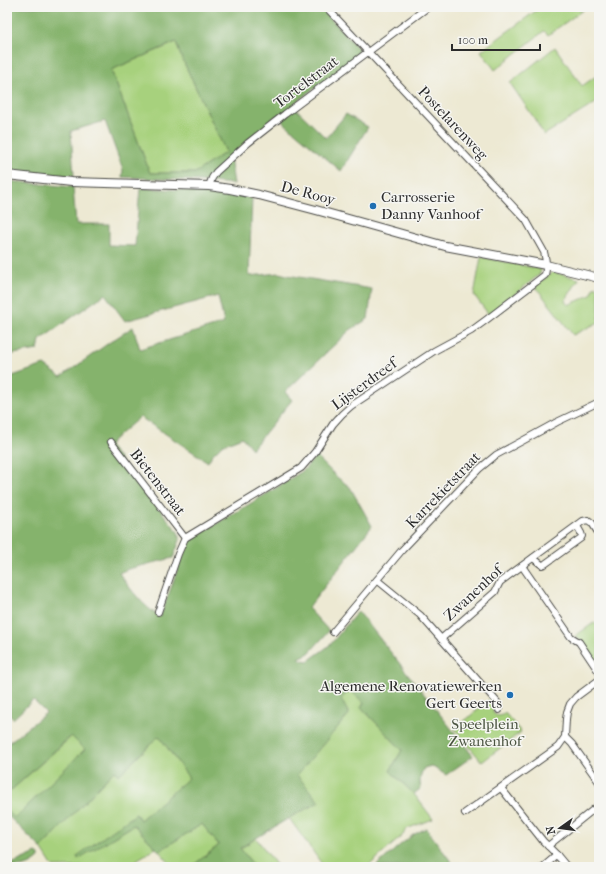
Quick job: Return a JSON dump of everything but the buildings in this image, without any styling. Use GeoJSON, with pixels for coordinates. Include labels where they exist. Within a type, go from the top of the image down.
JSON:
{"type":"FeatureCollection","features":[{"type":"Feature","properties":{"kind":"street","name":"Postelarenweg"},"geometry":{"type":"LineString","coordinates":[[326,7],[526,220],[544,252],[546,257],[546,265]]}},
{"type":"Feature","properties":{"kind":"street","name":"Tortelstraat"},"geometry":{"type":"LineString","coordinates":[[209,186],[216,172],[248,144],[285,114],[428,7]]}},
{"type":"Feature","properties":{"kind":"street","name":"De Rooy"},"geometry":{"type":"LineString","coordinates":[[7,175],[71,182],[209,186],[230,189],[316,210],[445,246],[546,265],[598,277]]}},
{"type":"Feature","properties":{"kind":"street","name":"Lijsterdreef"},"geometry":{"type":"LineString","coordinates":[[185,538],[301,468],[315,452],[333,424],[351,406],[434,351],[463,336],[486,320],[545,275],[546,265]]}},
{"type":"Feature","properties":{"kind":"street","name":"Karrekietstraat"},"geometry":{"type":"LineString","coordinates":[[333,632],[402,550],[479,469],[496,455],[557,422],[599,402]]}},
{"type":"Feature","properties":{"kind":"street","name":"Bietenstraat"},"geometry":{"type":"LineString","coordinates":[[111,442],[185,538]]}},
{"type":"Feature","properties":{"kind":"street"},"geometry":{"type":"LineString","coordinates":[[534,558],[540,564],[545,564],[581,538],[581,533],[577,526],[588,520],[592,523],[599,534]]}},
{"type":"Feature","properties":{"kind":"street","name":"Zwanenhof"},"geometry":{"type":"LineString","coordinates":[[441,639],[495,592],[500,582],[577,526]]}},
{"type":"Feature","properties":{"kind":"street"},"geometry":{"type":"LineString","coordinates":[[158,612],[185,538]]}},
{"type":"Feature","properties":{"kind":"street","name":"Zwanenhof"},"geometry":{"type":"LineString","coordinates":[[522,566],[571,636],[579,642],[599,672]]}},
{"type":"Feature","properties":{"kind":"street","name":"Zwanenhof"},"geometry":{"type":"LineString","coordinates":[[378,580],[420,615],[496,702],[499,710]]}},
{"type":"Feature","properties":{"kind":"street"},"geometry":{"type":"LineString","coordinates":[[464,813],[558,747],[565,737],[567,712],[570,704],[576,697],[599,680]]}},
{"type":"Feature","properties":{"kind":"street"},"geometry":{"type":"LineString","coordinates":[[565,737],[572,744],[599,782]]}},
{"type":"Feature","properties":{"kind":"street"},"geometry":{"type":"LineString","coordinates":[[501,788],[543,841],[567,867]]}},
{"type":"Feature","properties":{"kind":"street"},"geometry":{"type":"LineString","coordinates":[[548,846],[599,805]]}},
{"type":"Feature","properties":{"kind":"street"},"geometry":{"type":"LineString","coordinates":[[543,867],[557,855]]}},
{"type":"Feature","properties":{"kind":"green space"},"geometry":{"type":"Polygon","coordinates":[[[7,7],[320,7],[358,48],[359,52],[356,57],[292,105],[326,138],[346,114],[368,127],[341,171],[276,116],[230,157],[234,184],[122,177],[123,170],[105,121],[71,131],[74,176],[7,171],[7,7]],[[176,42],[111,70],[150,173],[195,173],[226,152],[180,54],[176,42]]]}},
{"type":"Feature","properties":{"kind":"green space"},"geometry":{"type":"Polygon","coordinates":[[[541,7],[587,7],[548,35],[544,31],[495,70],[481,51],[541,7]]]}},
{"type":"Feature","properties":{"kind":"green space"},"geometry":{"type":"Polygon","coordinates":[[[176,42],[180,54],[226,152],[195,173],[150,173],[111,70],[176,42]]]}},
{"type":"Feature","properties":{"kind":"green space"},"geometry":{"type":"Polygon","coordinates":[[[555,47],[582,86],[599,74],[599,101],[544,135],[510,83],[555,47]]]}},
{"type":"Feature","properties":{"kind":"green space"},"geometry":{"type":"Polygon","coordinates":[[[7,181],[73,187],[76,224],[109,224],[109,245],[135,246],[140,188],[223,192],[252,198],[249,276],[279,273],[372,289],[368,319],[350,330],[285,392],[292,400],[252,449],[242,437],[222,445],[212,455],[208,462],[140,417],[113,440],[109,446],[178,532],[180,540],[173,558],[128,569],[119,573],[142,602],[160,617],[186,542],[304,470],[316,456],[338,478],[350,487],[372,526],[308,608],[329,631],[309,653],[299,658],[308,661],[330,645],[358,611],[473,756],[446,775],[431,766],[424,768],[420,778],[421,788],[414,794],[390,771],[402,750],[361,707],[364,703],[350,690],[341,699],[349,714],[297,775],[319,802],[289,818],[240,848],[255,867],[191,867],[219,845],[202,824],[159,851],[134,825],[78,859],[77,856],[136,814],[140,820],[189,778],[159,736],[119,775],[114,771],[41,848],[7,815],[7,810],[15,818],[85,749],[71,736],[7,794],[7,744],[46,713],[33,700],[13,719],[7,712],[7,378],[44,365],[61,377],[133,327],[140,349],[224,323],[218,296],[125,321],[105,294],[40,340],[38,350],[7,355],[7,181]]]}},
{"type":"Feature","properties":{"kind":"green space"},"geometry":{"type":"Polygon","coordinates":[[[481,257],[541,269],[540,274],[489,315],[474,295],[481,257]]]}},
{"type":"Feature","properties":{"kind":"green space"},"geometry":{"type":"Polygon","coordinates":[[[553,272],[579,279],[565,301],[568,305],[591,295],[595,286],[599,289],[599,322],[573,335],[535,286],[553,272]]]}},
{"type":"Feature","properties":{"kind":"green space"},"geometry":{"type":"Polygon","coordinates":[[[595,622],[599,628],[599,667],[581,640],[575,636],[595,622]]]}},
{"type":"Feature","properties":{"kind":"green space"},"geometry":{"type":"Polygon","coordinates":[[[351,689],[364,703],[361,707],[402,750],[390,771],[414,794],[433,819],[406,829],[403,835],[366,867],[324,867],[289,818],[319,802],[296,775],[349,714],[341,699],[351,689]]]}},
{"type":"Feature","properties":{"kind":"green space","name":"Speelplein Zwanenhof"},"geometry":{"type":"Polygon","coordinates":[[[490,699],[494,703],[494,714],[499,716],[505,713],[521,732],[482,762],[455,729],[490,699]]]}},
{"type":"Feature","properties":{"kind":"green space"},"geometry":{"type":"Polygon","coordinates":[[[72,736],[86,749],[15,818],[7,810],[7,794],[72,736]]]}},
{"type":"Feature","properties":{"kind":"green space"},"geometry":{"type":"Polygon","coordinates":[[[159,736],[189,778],[140,820],[136,814],[78,858],[134,825],[156,848],[125,867],[107,867],[105,865],[102,867],[53,867],[41,848],[114,771],[119,775],[159,736]]]}},
{"type":"Feature","properties":{"kind":"green space"},"geometry":{"type":"Polygon","coordinates":[[[202,824],[219,845],[191,867],[173,867],[159,851],[202,824]]]}},
{"type":"Feature","properties":{"kind":"green space"},"geometry":{"type":"Polygon","coordinates":[[[426,828],[455,867],[375,867],[413,835],[426,828]]]}},
{"type":"Feature","properties":{"kind":"green space"},"geometry":{"type":"Polygon","coordinates":[[[256,838],[278,867],[255,867],[240,849],[256,838]]]}},
{"type":"Feature","properties":{"kind":"green space"},"geometry":{"type":"Polygon","coordinates":[[[36,853],[39,855],[39,858],[31,864],[20,867],[7,867],[7,866],[36,853]]]}},
{"type":"Feature","properties":{"kind":"place","name":"Carrosserie Danny Vanhoof"},"geometry":{"type":"Point","coordinates":[373,206]}},
{"type":"Feature","properties":{"kind":"place","name":"Algemene Renovatiewerken Gert Geerts"},"geometry":{"type":"Point","coordinates":[510,695]}}]}
